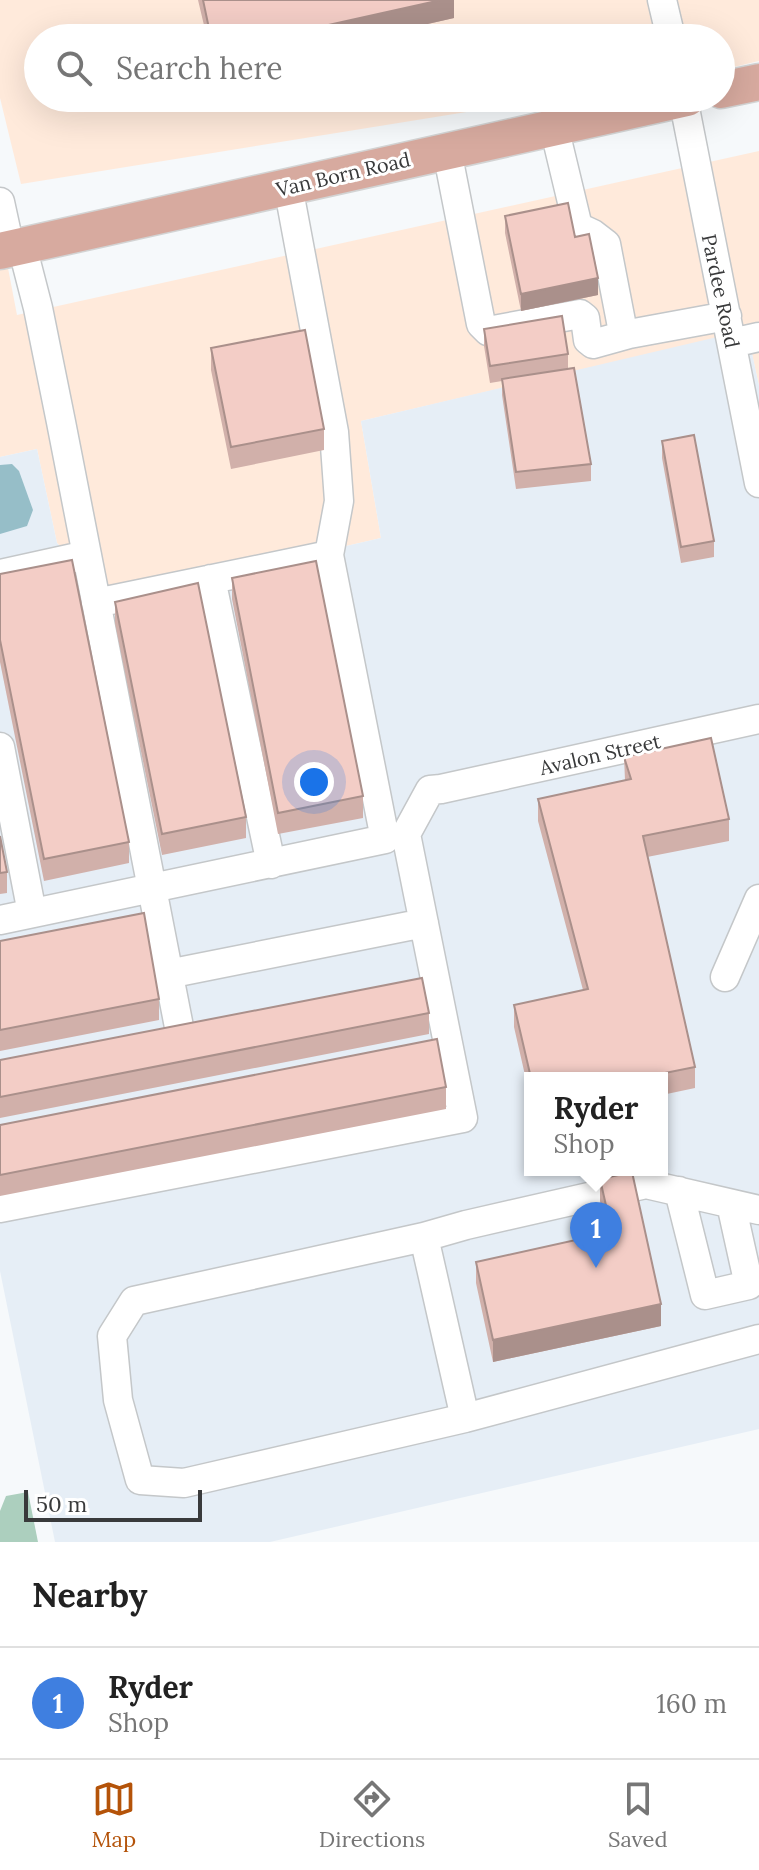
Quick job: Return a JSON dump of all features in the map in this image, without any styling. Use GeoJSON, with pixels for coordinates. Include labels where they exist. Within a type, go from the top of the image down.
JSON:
{"type":"FeatureCollection","features":[{"type":"Feature","properties":{"kind":"main road"},"geometry":{"type":"LineString","coordinates":[[735,87],[759,82]]}},
{"type":"Feature","properties":{"kind":"main road","name":"Van Born Road"},"geometry":{"type":"LineString","coordinates":[[11,248],[621,112]]}},
{"type":"Feature","properties":{"kind":"street"},"geometry":{"type":"LineString","coordinates":[[662,0],[668,24]]}},
{"type":"Feature","properties":{"kind":"street","name":"Pardee Road"},"geometry":{"type":"LineString","coordinates":[[687,112],[739,332],[759,483]]}},
{"type":"Feature","properties":{"kind":"street"},"geometry":{"type":"LineString","coordinates":[[554,127],[578,227],[606,244],[623,332],[629,334]]}},
{"type":"Feature","properties":{"kind":"street"},"geometry":{"type":"LineString","coordinates":[[447,151],[481,324],[488,331],[580,314],[585,318],[588,340],[593,344],[629,334],[739,332]]}},
{"type":"Feature","properties":{"kind":"street"},"geometry":{"type":"LineString","coordinates":[[0,920],[385,839],[329,555],[339,501],[334,432],[288,186]]}},
{"type":"Feature","properties":{"kind":"street"},"geometry":{"type":"LineString","coordinates":[[0,202],[11,248],[41,322],[180,1032]]}},
{"type":"Feature","properties":{"kind":"street"},"geometry":{"type":"LineString","coordinates":[[0,574],[87,555]]}},
{"type":"Feature","properties":{"kind":"street"},"geometry":{"type":"LineString","coordinates":[[96,603],[329,555]]}},
{"type":"Feature","properties":{"kind":"street"},"geometry":{"type":"LineString","coordinates":[[211,579],[271,864]]}},
{"type":"Feature","properties":{"kind":"street","name":"Avalon Street"},"geometry":{"type":"LineString","coordinates":[[424,923],[406,834],[430,790],[759,719]]}},
{"type":"Feature","properties":{"kind":"street"},"geometry":{"type":"LineString","coordinates":[[0,747],[32,913]]}},
{"type":"Feature","properties":{"kind":"street"},"geometry":{"type":"LineString","coordinates":[[725,977],[759,899]]}},
{"type":"Feature","properties":{"kind":"street"},"geometry":{"type":"LineString","coordinates":[[0,1208],[463,1118],[424,923],[168,974]]}},
{"type":"Feature","properties":{"kind":"street"},"geometry":{"type":"LineString","coordinates":[[405,987],[435,981]]}},
{"type":"Feature","properties":{"kind":"street"},"geometry":{"type":"LineString","coordinates":[[150,1037],[210,1026]]}},
{"type":"Feature","properties":{"kind":"street"},"geometry":{"type":"LineString","coordinates":[[759,1210],[646,1184],[134,1301],[112,1336],[118,1400],[140,1480],[184,1483],[465,1418],[759,1339]]}},
{"type":"Feature","properties":{"kind":"street"},"geometry":{"type":"LineString","coordinates":[[679,1191],[705,1295],[749,1285],[731,1204]]}},
{"type":"Feature","properties":{"kind":"street"},"geometry":{"type":"LineString","coordinates":[[424,1237],[465,1418]]}},
{"type":"Feature","properties":{"kind":"shaded area"},"geometry":{"type":"Polygon","coordinates":[[[0,0],[759,0],[759,61],[735,67],[735,24],[24,24],[24,112],[466,112],[21,184],[0,98],[0,0]]]}},
{"type":"Feature","properties":{"kind":"shaded area"},"geometry":{"type":"Polygon","coordinates":[[[759,151],[759,386],[747,331],[361,421],[381,538],[111,600],[57,543],[37,449],[0,457],[0,226],[17,315],[759,151]]]}},
{"type":"Feature","properties":{"kind":"shaded area"},"geometry":{"type":"Polygon","coordinates":[[[747,330],[759,386],[759,1429],[270,1542],[55,1542],[0,1271],[0,457],[37,449],[57,543],[111,600],[381,538],[361,421],[747,330]]]}},
{"type":"Feature","properties":{"kind":"green space"},"geometry":{"type":"Polygon","coordinates":[[[28,1492],[38,1542],[0,1542],[0,1511],[6,1496],[28,1492]]]}},
{"type":"Feature","properties":{"kind":"water"},"geometry":{"type":"Polygon","coordinates":[[[12,464],[19,471],[33,510],[27,526],[0,534],[0,465],[12,464]]]}},
{"type":"Feature","properties":{"kind":"building"},"geometry":{"type":"Polygon","coordinates":[[[203,0],[441,0],[333,24],[208,24],[203,0]]]}},
{"type":"Feature","properties":{"kind":"building"},"geometry":{"type":"Polygon","coordinates":[[[568,203],[575,237],[589,234],[598,278],[521,294],[505,216],[568,203]]]}},
{"type":"Feature","properties":{"kind":"building"},"geometry":{"type":"Polygon","coordinates":[[[562,316],[568,354],[490,366],[484,329],[562,316]]]}},
{"type":"Feature","properties":{"kind":"building"},"geometry":{"type":"Polygon","coordinates":[[[305,330],[324,429],[231,447],[211,348],[305,330]]]}},
{"type":"Feature","properties":{"kind":"building"},"geometry":{"type":"Polygon","coordinates":[[[574,368],[591,464],[516,472],[502,379],[574,368]]]}},
{"type":"Feature","properties":{"kind":"building"},"geometry":{"type":"Polygon","coordinates":[[[694,435],[714,541],[681,547],[662,441],[694,435]]]}},
{"type":"Feature","properties":{"kind":"building"},"geometry":{"type":"Polygon","coordinates":[[[72,560],[129,842],[44,859],[0,640],[0,574],[72,560]]]}},
{"type":"Feature","properties":{"kind":"building"},"geometry":{"type":"Polygon","coordinates":[[[316,561],[363,796],[278,813],[232,578],[316,561]]]}},
{"type":"Feature","properties":{"kind":"building"},"geometry":{"type":"Polygon","coordinates":[[[198,583],[246,817],[162,834],[115,602],[198,583]]]}},
{"type":"Feature","properties":{"kind":"building"},"geometry":{"type":"Polygon","coordinates":[[[711,738],[729,819],[643,836],[695,1067],[668,1072],[530,1072],[514,1005],[588,989],[538,799],[631,779],[624,757],[711,738]]]}},
{"type":"Feature","properties":{"kind":"building"},"geometry":{"type":"Polygon","coordinates":[[[0,836],[7,872],[0,873],[0,836]]]}},
{"type":"Feature","properties":{"kind":"building"},"geometry":{"type":"Polygon","coordinates":[[[144,913],[159,999],[0,1030],[0,941],[144,913]]]}},
{"type":"Feature","properties":{"kind":"building"},"geometry":{"type":"Polygon","coordinates":[[[422,978],[429,1013],[0,1097],[0,1060],[422,978]]]}},
{"type":"Feature","properties":{"kind":"building"},"geometry":{"type":"Polygon","coordinates":[[[437,1039],[446,1087],[0,1175],[0,1125],[437,1039]]]}},
{"type":"Feature","properties":{"kind":"building"},"geometry":{"type":"Polygon","coordinates":[[[633,1176],[661,1304],[493,1340],[476,1262],[612,1232],[600,1179],[633,1176]]]}},
{"type":"Feature","properties":{"kind":"place","name":"Ryder"},"geometry":{"type":"Point","coordinates":[596,1268]}}]}
